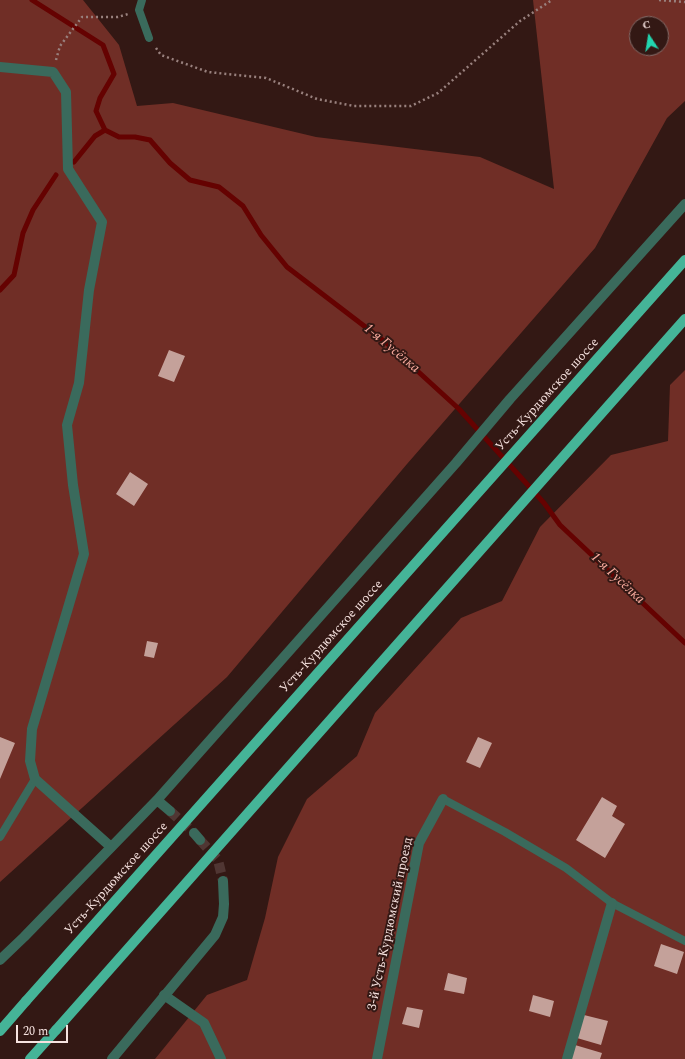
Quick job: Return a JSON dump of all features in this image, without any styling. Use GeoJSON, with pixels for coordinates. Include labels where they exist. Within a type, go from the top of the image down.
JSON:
{"type":"FeatureCollection","features":[{"type":"Feature","properties":{"kind":"main road","name":"Усть-Курдюмское шоссе"},"geometry":{"type":"LineString","coordinates":[[0,1031],[685,260]]}},
{"type":"Feature","properties":{"kind":"main road"},"geometry":{"type":"LineString","coordinates":[[30,1059],[685,319]]}},
{"type":"Feature","properties":{"kind":"street"},"geometry":{"type":"LineString","coordinates":[[0,67],[53,72],[66,92],[68,170],[102,222],[89,290],[79,383],[67,425],[84,554],[32,729],[30,761],[35,779],[111,847]]}},
{"type":"Feature","properties":{"kind":"street"},"geometry":{"type":"LineString","coordinates":[[0,960],[157,800],[456,463],[510,399],[685,204]]}},
{"type":"Feature","properties":{"kind":"street","name":"3-й Усть-Курдюмский проезд"},"geometry":{"type":"LineString","coordinates":[[377,1059],[419,843],[443,799]]}},
{"type":"Feature","properties":{"kind":"street"},"geometry":{"type":"LineString","coordinates":[[157,800],[170,811]]}},
{"type":"Feature","properties":{"kind":"street"},"geometry":{"type":"LineString","coordinates":[[112,1059],[215,935],[223,918],[223,881]]}},
{"type":"Feature","properties":{"kind":"street"},"geometry":{"type":"LineString","coordinates":[[567,1059],[612,903]]}},
{"type":"Feature","properties":{"kind":"street"},"geometry":{"type":"LineString","coordinates":[[164,995],[204,1023],[221,1059]]}},
{"type":"Feature","properties":{"kind":"lane"},"geometry":{"type":"LineString","coordinates":[[142,0],[139,10],[149,38]]}},
{"type":"Feature","properties":{"kind":"lane"},"geometry":{"type":"LineString","coordinates":[[0,837],[35,779]]}},
{"type":"Feature","properties":{"kind":"lane"},"geometry":{"type":"LineString","coordinates":[[443,799],[505,832],[566,868],[612,903],[685,941]]}},
{"type":"Feature","properties":{"kind":"path"},"geometry":{"type":"LineString","coordinates":[[149,38],[161,55],[208,72],[266,78],[317,99],[354,106],[411,106],[438,93],[520,21],[552,0]]}},
{"type":"Feature","properties":{"kind":"path"},"geometry":{"type":"LineString","coordinates":[[659,0],[685,2]]}},
{"type":"Feature","properties":{"kind":"path"},"geometry":{"type":"LineString","coordinates":[[53,72],[60,46],[82,17],[118,17],[139,10]]}},
{"type":"Feature","properties":{"kind":"shaded area"},"geometry":{"type":"Polygon","coordinates":[[[0,0],[83,0],[119,45],[137,106],[173,103],[316,137],[480,157],[554,189],[533,0],[685,0],[685,101],[667,118],[595,248],[407,464],[227,677],[0,882],[0,0]]]}},
{"type":"Feature","properties":{"kind":"shaded area"},"geometry":{"type":"Polygon","coordinates":[[[685,370],[685,1059],[155,1059],[207,995],[247,980],[265,918],[278,857],[307,799],[357,756],[375,713],[461,618],[502,601],[540,527],[611,455],[668,441],[670,385],[685,370]]]}},
{"type":"Feature","properties":{"kind":"building"},"geometry":{"type":"Polygon","coordinates":[[[169,350],[185,356],[174,382],[158,376],[169,350]]]}},
{"type":"Feature","properties":{"kind":"building"},"geometry":{"type":"Polygon","coordinates":[[[130,472],[148,484],[134,506],[116,494],[130,472]]]}},
{"type":"Feature","properties":{"kind":"building"},"geometry":{"type":"Polygon","coordinates":[[[147,641],[158,643],[154,658],[144,656],[147,641]]]}},
{"type":"Feature","properties":{"kind":"building"},"geometry":{"type":"Polygon","coordinates":[[[0,737],[15,743],[0,779],[0,737]]]}},
{"type":"Feature","properties":{"kind":"building"},"geometry":{"type":"Polygon","coordinates":[[[478,737],[492,743],[480,768],[466,762],[478,737]]]}},
{"type":"Feature","properties":{"kind":"building"},"geometry":{"type":"Polygon","coordinates":[[[602,797],[617,806],[612,816],[625,824],[605,858],[576,840],[602,797]]]}},
{"type":"Feature","properties":{"kind":"building"},"geometry":{"type":"Polygon","coordinates":[[[661,944],[684,952],[677,974],[654,966],[661,944]]]}},
{"type":"Feature","properties":{"kind":"building"},"geometry":{"type":"Polygon","coordinates":[[[448,973],[467,978],[464,994],[444,990],[448,973]]]}},
{"type":"Feature","properties":{"kind":"building"},"geometry":{"type":"Polygon","coordinates":[[[533,995],[554,1001],[550,1017],[529,1011],[533,995]]]}},
{"type":"Feature","properties":{"kind":"building"},"geometry":{"type":"Polygon","coordinates":[[[407,1007],[423,1010],[419,1028],[402,1024],[407,1007]]]}},
{"type":"Feature","properties":{"kind":"building"},"geometry":{"type":"Polygon","coordinates":[[[584,1015],[608,1021],[601,1045],[577,1038],[584,1015]]]}},
{"type":"Feature","properties":{"kind":"building"},"geometry":{"type":"Polygon","coordinates":[[[575,1045],[602,1053],[600,1059],[571,1059],[575,1045]]]}},
{"type":"Feature","properties":{"kind":"waterway"},"geometry":{"type":"LineString","coordinates":[[32,0],[103,45],[114,74],[100,98],[96,111],[105,130]]}},
{"type":"Feature","properties":{"kind":"waterway","name":"1-я Гусёлка"},"geometry":{"type":"LineString","coordinates":[[105,130],[119,137],[135,137],[150,140],[170,163],[190,180],[219,187],[243,206],[261,235],[287,267],[389,345],[459,409],[544,503],[560,525],[685,643]]}},
{"type":"Feature","properties":{"kind":"waterway","name":"1-я Гусёлка"},"geometry":{"type":"LineString","coordinates":[[74,162],[95,136],[105,130]]}},
{"type":"Feature","properties":{"kind":"waterway","name":"1-я Гусёлка"},"geometry":{"type":"LineString","coordinates":[[0,290],[14,275],[23,233],[33,210],[56,175]]}},
{"type":"Feature","properties":{"kind":"tunnel"},"geometry":{"type":"LineString","coordinates":[[170,811],[194,833]]}},
{"type":"Feature","properties":{"kind":"tunnel"},"geometry":{"type":"LineString","coordinates":[[200,840],[218,860],[223,881]]}}]}
